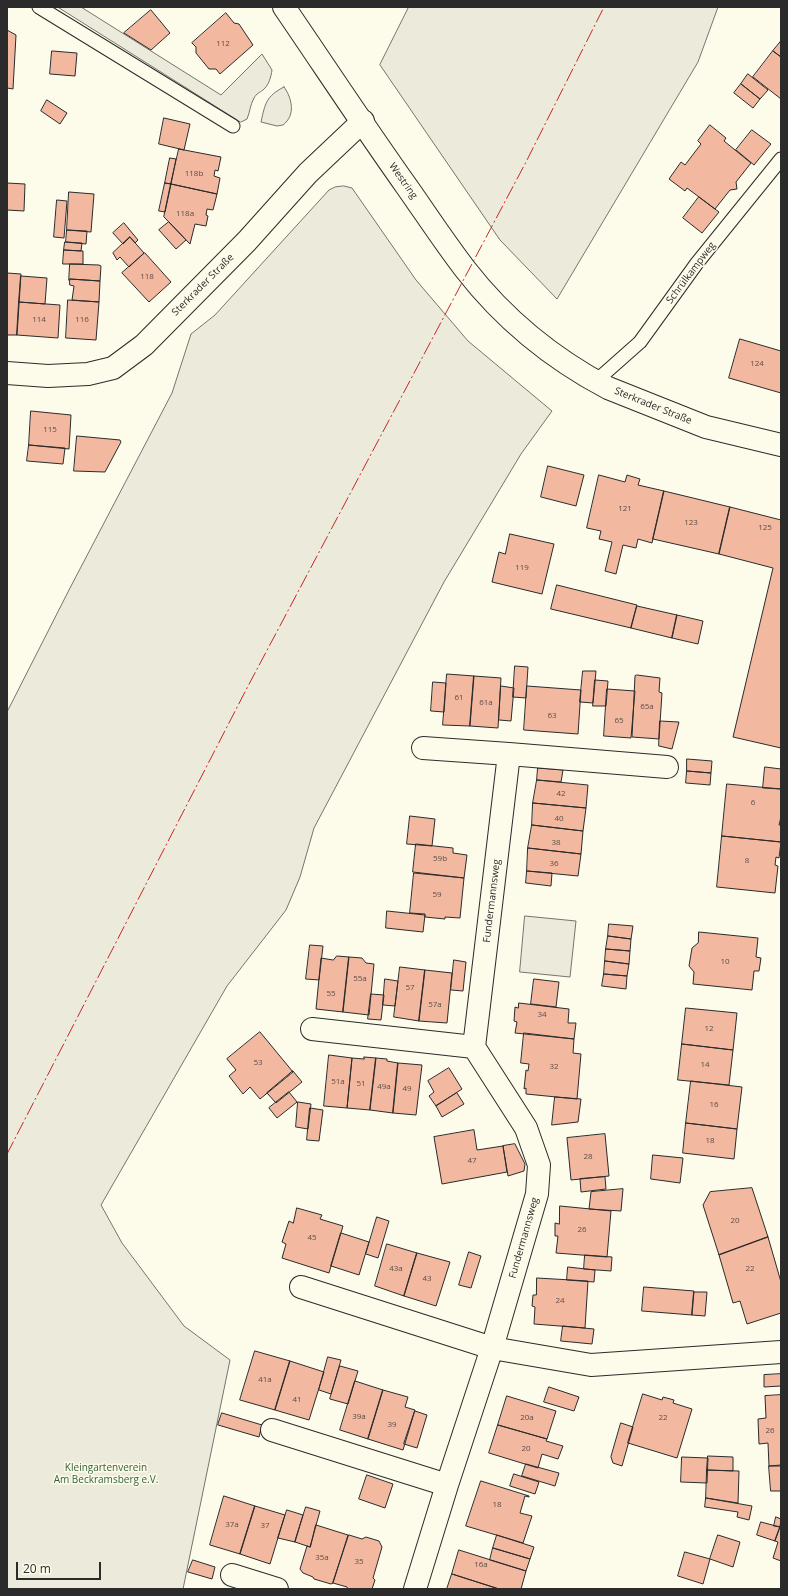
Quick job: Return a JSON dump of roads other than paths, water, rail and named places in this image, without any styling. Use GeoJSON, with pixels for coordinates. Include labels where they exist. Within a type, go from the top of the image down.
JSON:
{"type":"FeatureCollection","features":[{"type":"Feature","properties":{"kind":"street","name":"Westring"},"geometry":{"type":"LineString","coordinates":[[284,7],[378,146],[465,270],[498,306],[536,342]]}},
{"type":"Feature","properties":{"kind":"street","name":"Sterkrader Straße"},"geometry":{"type":"LineString","coordinates":[[7,374],[48,376],[88,374],[113,368],[144,344],[247,241],[308,173],[362,121]]}},
{"type":"Feature","properties":{"kind":"street","name":"Sterkrader Straße"},"geometry":{"type":"LineString","coordinates":[[536,342],[608,388],[706,427],[781,445]]}},
{"type":"Feature","properties":{"kind":"street"},"geometry":{"type":"LineString","coordinates":[[423,748],[667,766]]}},
{"type":"Feature","properties":{"kind":"street","name":"Fundermannsweg"},"geometry":{"type":"LineString","coordinates":[[415,1589],[492,1348],[537,1194],[539,1165],[526,1128],[474,1047],[509,754]]}},
{"type":"Feature","properties":{"kind":"street"},"geometry":{"type":"LineString","coordinates":[[312,1029],[474,1047]]}},
{"type":"Feature","properties":{"kind":"street"},"geometry":{"type":"LineString","coordinates":[[301,1287],[492,1348],[591,1365],[781,1352]]}},
{"type":"Feature","properties":{"kind":"street"},"geometry":{"type":"LineString","coordinates":[[272,1430],[447,1485]]}},
{"type":"Feature","properties":{"kind":"street"},"geometry":{"type":"LineString","coordinates":[[232,1575],[277,1589]]}},
{"type":"Feature","properties":{"kind":"lane"},"geometry":{"type":"LineString","coordinates":[[39,7],[233,126]]}},
{"type":"Feature","properties":{"kind":"lane","name":"Schrülkampweg"},"geometry":{"type":"LineString","coordinates":[[596,381],[640,342],[697,263],[781,159]]}},
{"type":"Feature","properties":{"kind":"park label","name":"Kleingartenverein Am Beckramsberg e.V."},"geometry":{"type":"Point","coordinates":[106,1474]}}]}
